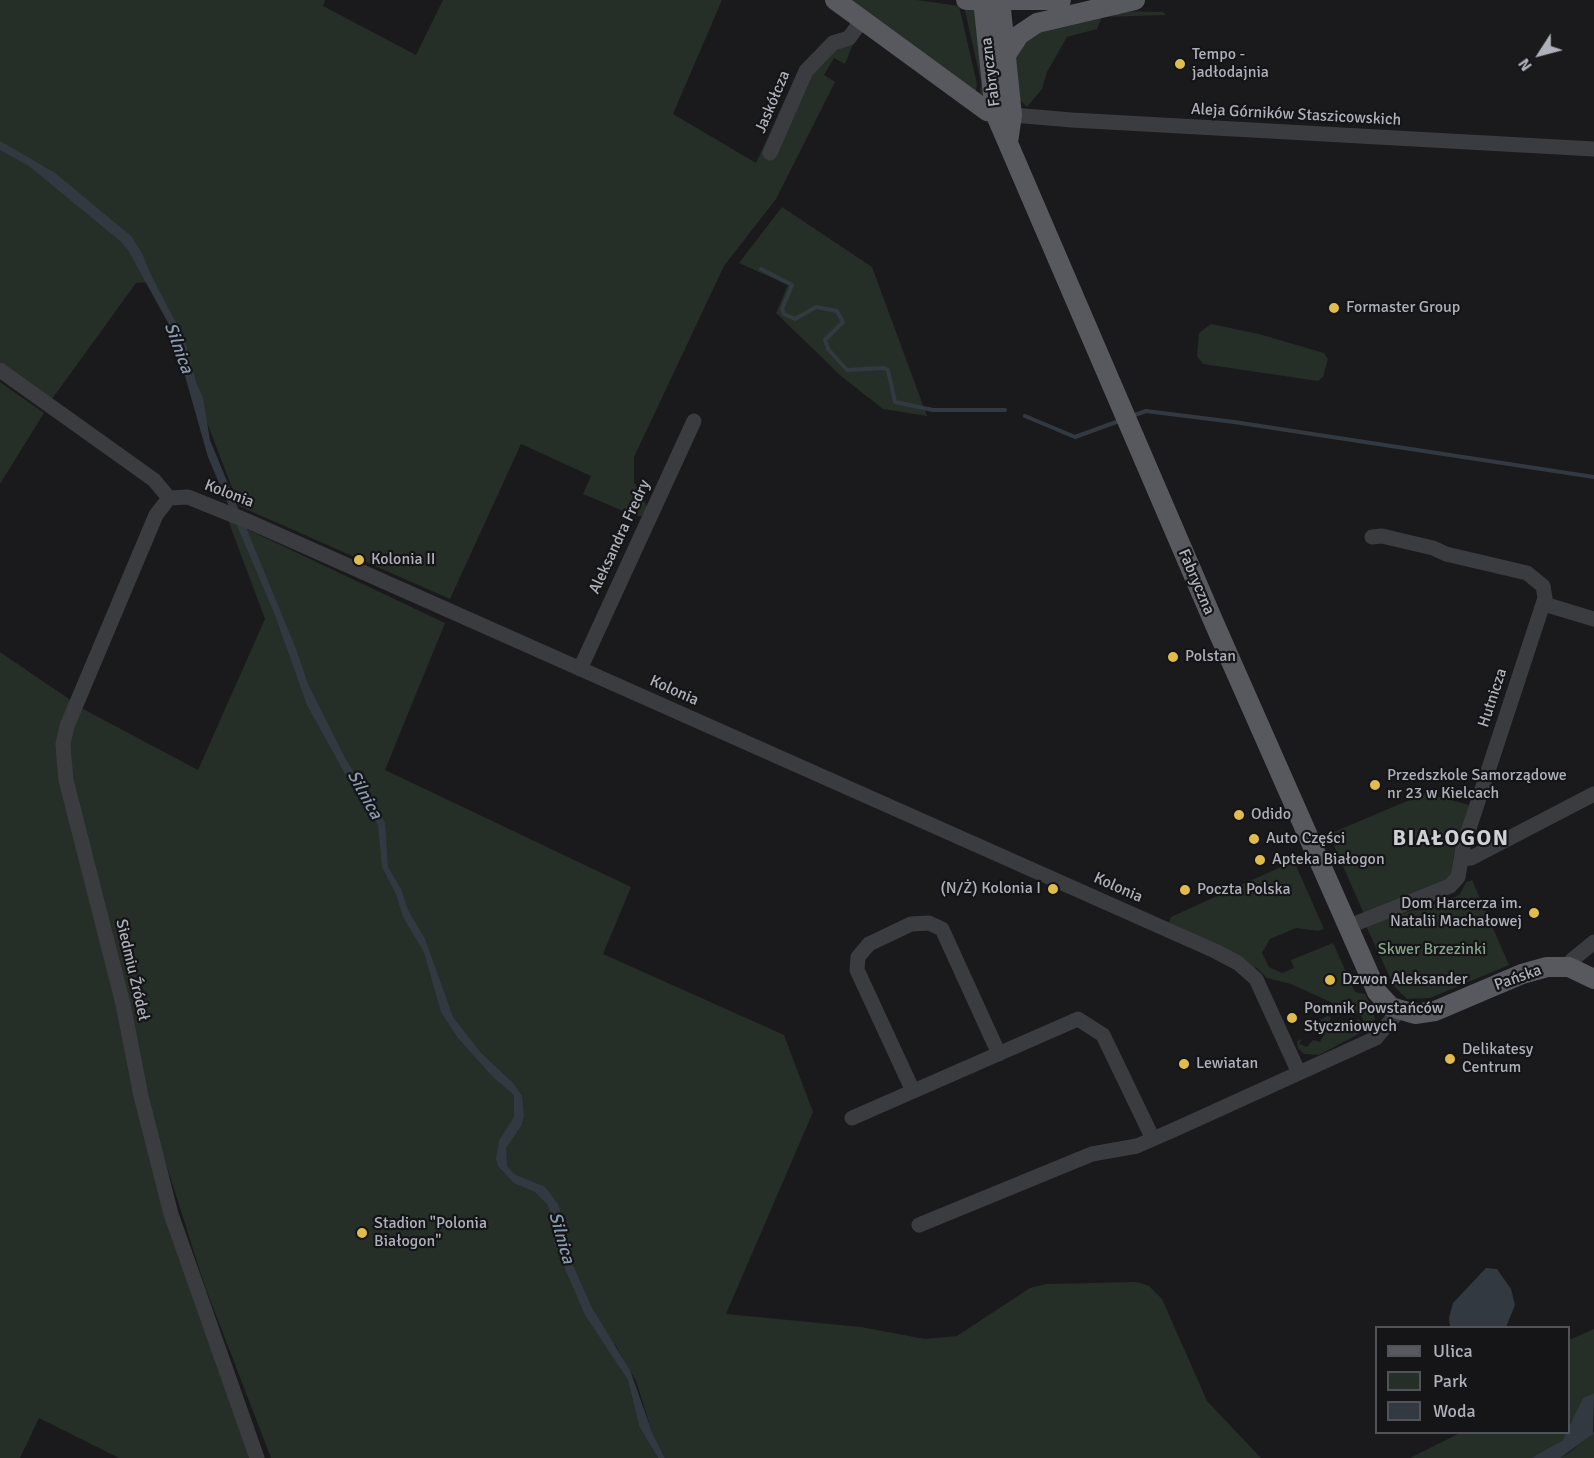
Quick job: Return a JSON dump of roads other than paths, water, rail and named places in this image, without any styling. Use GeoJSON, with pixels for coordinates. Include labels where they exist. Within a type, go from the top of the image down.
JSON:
{"type":"FeatureCollection","features":[{"type":"Feature","properties":{"kind":"main road"},"geometry":{"type":"LineString","coordinates":[[835,0],[987,111],[1004,114]]}},
{"type":"Feature","properties":{"kind":"main road"},"geometry":{"type":"LineString","coordinates":[[966,0],[1061,0]]}},
{"type":"Feature","properties":{"kind":"main road"},"geometry":{"type":"LineString","coordinates":[[1006,55],[1019,35],[1037,23],[1135,0]]}},
{"type":"Feature","properties":{"kind":"main road","name":"Fabryczna"},"geometry":{"type":"LineString","coordinates":[[992,1],[1006,55],[1004,114]]}},
{"type":"Feature","properties":{"kind":"main road","name":"Fabryczna"},"geometry":{"type":"LineString","coordinates":[[992,1],[1008,142],[1347,927],[1377,992],[1400,1011]]}},
{"type":"Feature","properties":{"kind":"main road"},"geometry":{"type":"LineString","coordinates":[[1569,968],[1594,979]]}},
{"type":"Feature","properties":{"kind":"main road","name":"Pańska"},"geometry":{"type":"LineString","coordinates":[[1400,1011],[1415,1014],[1430,1012],[1537,969],[1569,968]]}},
{"type":"Feature","properties":{"kind":"street","name":"Jaskółcza"},"geometry":{"type":"LineString","coordinates":[[770,153],[806,71],[833,43],[849,38],[862,20]]}},
{"type":"Feature","properties":{"kind":"street","name":"Aleja Górników Staszicowskich"},"geometry":{"type":"LineString","coordinates":[[1004,114],[1072,120],[1594,149]]}},
{"type":"Feature","properties":{"kind":"street"},"geometry":{"type":"LineString","coordinates":[[0,370],[154,480],[170,498]]}},
{"type":"Feature","properties":{"kind":"street","name":"Aleksandra Fredry"},"geometry":{"type":"LineString","coordinates":[[580,669],[693,421]]}},
{"type":"Feature","properties":{"kind":"street","name":"Kolonia"},"geometry":{"type":"LineString","coordinates":[[170,498],[188,497],[246,520],[1195,941],[1238,963],[1256,979],[1266,995],[1299,1073]]}},
{"type":"Feature","properties":{"kind":"street","name":"Siedmiu Źródeł"},"geometry":{"type":"LineString","coordinates":[[170,498],[156,515],[67,726],[63,744],[64,758],[66,780],[123,1004],[141,1096],[168,1204],[257,1458]]}},
{"type":"Feature","properties":{"kind":"street"},"geometry":{"type":"LineString","coordinates":[[1372,537],[1382,536],[1527,573],[1543,586],[1544,604],[1594,619]]}},
{"type":"Feature","properties":{"kind":"street","name":"Hutnicza"},"geometry":{"type":"LineString","coordinates":[[1347,927],[1450,886],[1458,877],[1473,814],[1544,604]]}},
{"type":"Feature","properties":{"kind":"street"},"geometry":{"type":"LineString","coordinates":[[1461,859],[1470,858],[1594,794]]}},
{"type":"Feature","properties":{"kind":"street"},"geometry":{"type":"LineString","coordinates":[[913,1091],[857,970],[858,957],[869,944],[911,924],[929,923],[942,929],[999,1054]]}},
{"type":"Feature","properties":{"kind":"street"},"geometry":{"type":"LineString","coordinates":[[1569,968],[1572,960],[1594,942]]}},
{"type":"Feature","properties":{"kind":"street"},"geometry":{"type":"LineString","coordinates":[[919,1225],[1092,1154],[1137,1146],[1153,1139],[1380,1035],[1400,1011]]}},
{"type":"Feature","properties":{"kind":"street"},"geometry":{"type":"LineString","coordinates":[[852,1118],[1078,1019],[1104,1035],[1153,1139]]}},
{"type":"Feature","properties":{"kind":"water","name":"Silnica"},"geometry":{"type":"Polygon","coordinates":[[[0,141],[55,173],[131,236],[142,253],[184,338],[196,382],[203,398],[210,440],[296,649],[308,684],[345,758],[385,823],[388,867],[401,889],[408,910],[425,939],[453,1017],[481,1053],[513,1083],[522,1096],[524,1116],[521,1126],[506,1148],[507,1166],[514,1174],[545,1187],[558,1204],[564,1224],[563,1239],[571,1261],[592,1308],[630,1370],[652,1432],[665,1458],[658,1458],[639,1426],[628,1380],[585,1315],[554,1243],[553,1218],[547,1204],[535,1192],[514,1183],[498,1166],[496,1159],[499,1141],[514,1117],[514,1095],[492,1076],[458,1038],[441,1012],[424,952],[403,917],[396,894],[382,867],[378,825],[343,770],[307,705],[275,615],[208,457],[172,330],[128,250],[120,241],[29,166],[0,150],[0,141]]]}},
{"type":"Feature","properties":{"kind":"water"},"geometry":{"type":"Polygon","coordinates":[[[1486,1268],[1497,1269],[1511,1289],[1515,1305],[1506,1326],[1450,1326],[1449,1318],[1453,1303],[1486,1268]]]}},
{"type":"Feature","properties":{"kind":"water"},"geometry":{"type":"Polygon","coordinates":[[[1594,1393],[1593,1434],[1560,1458],[1531,1458],[1563,1440],[1566,1434],[1570,1434],[1570,1425],[1583,1398],[1594,1393]]]}},
{"type":"Feature","properties":{"kind":"waterway"},"geometry":{"type":"LineString","coordinates":[[761,269],[792,285],[782,309],[784,314],[795,319],[816,307],[837,311],[843,322],[825,340],[828,349],[847,370],[884,368],[888,370],[895,402],[933,410],[1005,410]]}},
{"type":"Feature","properties":{"kind":"waterway"},"geometry":{"type":"LineString","coordinates":[[1132,416],[1146,411],[1234,422],[1594,477]]}},
{"type":"Feature","properties":{"kind":"waterway"},"geometry":{"type":"LineString","coordinates":[[1025,416],[1075,437],[1119,421]]}},
{"type":"Feature","properties":{"kind":"place","name":"Tempo - jadłodajnia"},"geometry":{"type":"Point","coordinates":[1180,64]}},
{"type":"Feature","properties":{"kind":"place","name":"Formaster Group"},"geometry":{"type":"Point","coordinates":[1334,308]}},
{"type":"Feature","properties":{"kind":"place","name":"Kolonia II"},"geometry":{"type":"Point","coordinates":[359,560]}},
{"type":"Feature","properties":{"kind":"place","name":"Polstan"},"geometry":{"type":"Point","coordinates":[1173,657]}},
{"type":"Feature","properties":{"kind":"place","name":"Przedszkole Samorządowe nr 23 w Kielcach"},"geometry":{"type":"Point","coordinates":[1375,785]}},
{"type":"Feature","properties":{"kind":"place","name":"Odido"},"geometry":{"type":"Point","coordinates":[1239,815]}},
{"type":"Feature","properties":{"kind":"place","name":"Auto Części"},"geometry":{"type":"Point","coordinates":[1254,839]}},
{"type":"Feature","properties":{"kind":"place","name":"Apteka Białogon"},"geometry":{"type":"Point","coordinates":[1260,860]}},
{"type":"Feature","properties":{"kind":"place","name":"(N/Ż) Kolonia I"},"geometry":{"type":"Point","coordinates":[1053,889]}},
{"type":"Feature","properties":{"kind":"place","name":"Poczta Polska"},"geometry":{"type":"Point","coordinates":[1185,890]}},
{"type":"Feature","properties":{"kind":"place","name":"Dom Harcerza im. Natalii Machałowej"},"geometry":{"type":"Point","coordinates":[1534,913]}},
{"type":"Feature","properties":{"kind":"place","name":"Dzwon Aleksander"},"geometry":{"type":"Point","coordinates":[1330,980]}},
{"type":"Feature","properties":{"kind":"place","name":"Pomnik Powstańców Styczniowych"},"geometry":{"type":"Point","coordinates":[1292,1018]}},
{"type":"Feature","properties":{"kind":"place","name":"Delikatesy Centrum"},"geometry":{"type":"Point","coordinates":[1450,1059]}},
{"type":"Feature","properties":{"kind":"place","name":"Lewiatan"},"geometry":{"type":"Point","coordinates":[1184,1064]}},
{"type":"Feature","properties":{"kind":"place","name":"Stadion \"Polonia Białogon\""},"geometry":{"type":"Point","coordinates":[362,1233]}},
{"type":"Feature","properties":{"kind":"district","name":"BIAŁOGON"},"geometry":{"type":"Point","coordinates":[1451,839]}},
{"type":"Feature","properties":{"kind":"park label","name":"Skwer Brzezinki"},"geometry":{"type":"Point","coordinates":[1432,950]}}]}
